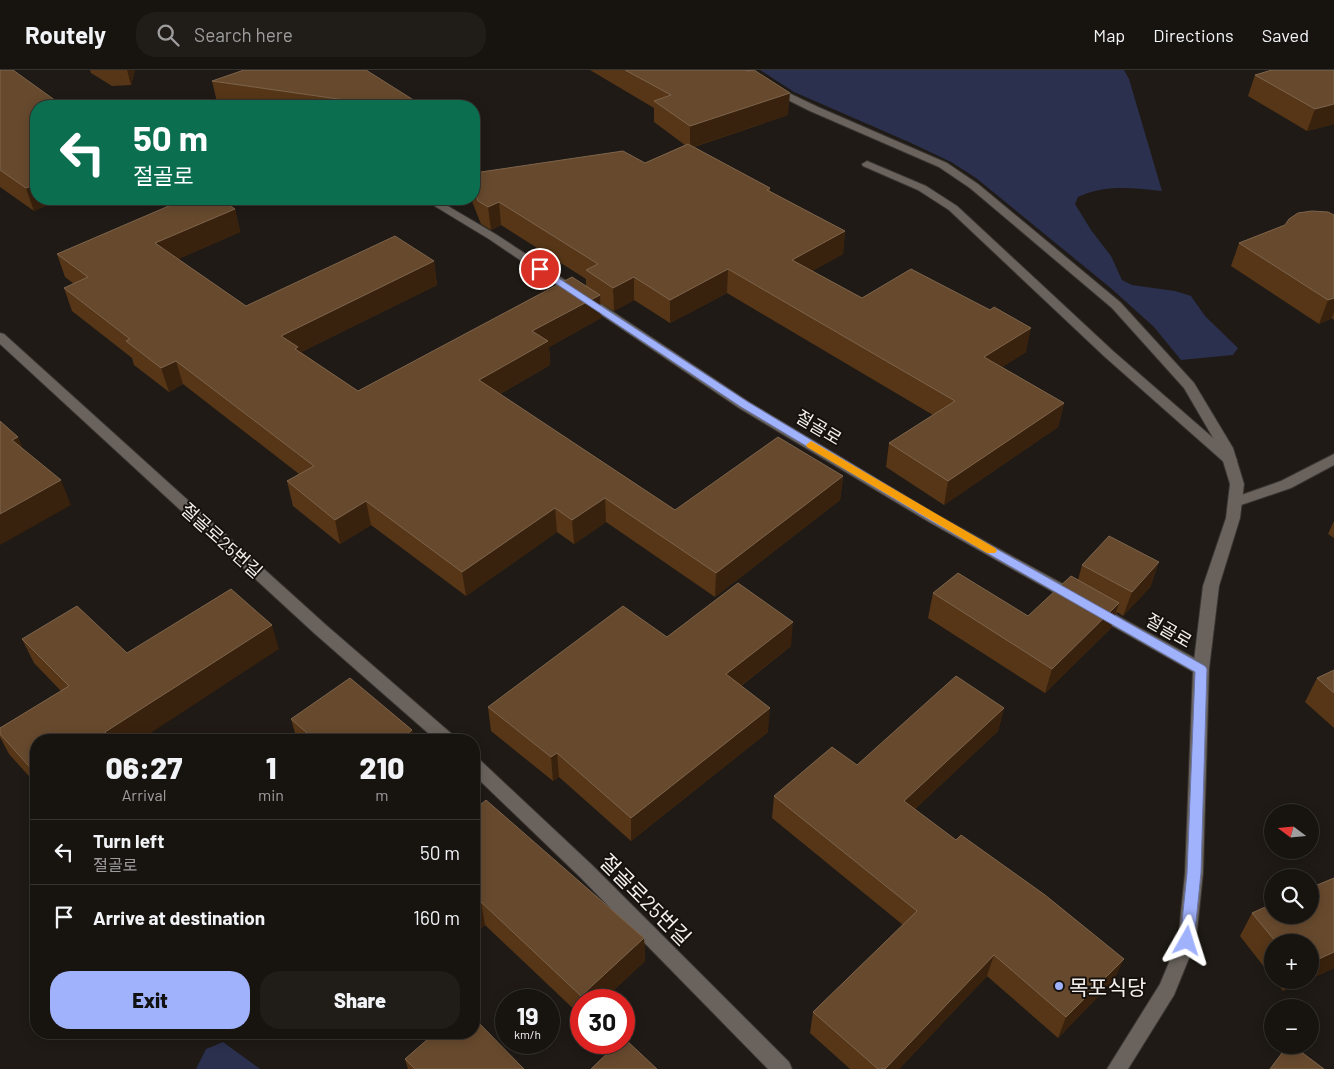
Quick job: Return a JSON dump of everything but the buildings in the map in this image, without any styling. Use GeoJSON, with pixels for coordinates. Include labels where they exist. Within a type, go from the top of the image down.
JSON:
{"type":"FeatureCollection","features":[{"type":"Feature","properties":{"kind":"street","name":"절골로"},"geometry":{"type":"LineString","coordinates":[[747,70],[767,86],[814,110],[943,165],[974,186],[1028,234],[1116,305],[1189,386],[1226,448],[1237,484],[1236,502],[1234,518],[1211,586],[1201,669],[1194,873],[1187,941],[1167,989],[1117,1069]]}},
{"type":"Feature","properties":{"kind":"street"},"geometry":{"type":"LineString","coordinates":[[866,164],[922,188],[953,208],[1109,354],[1230,460]]}},
{"type":"Feature","properties":{"kind":"street","name":"절골로"},"geometry":{"type":"LineString","coordinates":[[439,205],[493,237],[744,405],[934,518],[1201,669]]}},
{"type":"Feature","properties":{"kind":"street","name":"절골로25번길"},"geometry":{"type":"LineString","coordinates":[[0,337],[313,623],[440,734]]}},
{"type":"Feature","properties":{"kind":"street"},"geometry":{"type":"LineString","coordinates":[[1236,502],[1275,491],[1312,474],[1334,459]]}},
{"type":"Feature","properties":{"kind":"street","name":"절골로25번길"},"geometry":{"type":"LineString","coordinates":[[480,771],[586,871],[782,1069]]}},
{"type":"Feature","properties":{"kind":"shaded area"},"geometry":{"type":"Polygon","coordinates":[[[760,70],[1124,70],[1129,79],[1162,191],[1119,188],[1098,190],[1078,197],[1075,204],[1091,230],[1111,256],[1122,280],[1132,285],[1175,291],[1191,296],[1205,316],[1238,348],[1233,355],[1181,360],[1154,327],[1113,290],[976,178],[951,162],[911,143],[794,92],[760,70]]]}},
{"type":"Feature","properties":{"kind":"shaded area"},"geometry":{"type":"Polygon","coordinates":[[[223,1042],[260,1069],[196,1069],[206,1049],[223,1042]]]}},
{"type":"Feature","properties":{"kind":"slow traffic"},"geometry":{"type":"LineString","coordinates":[[811,445],[991,551]]}},
{"type":"Feature","properties":{"kind":"place","name":"목포식당"},"geometry":{"type":"Point","coordinates":[1059,986]}},
{"type":"Feature","properties":{"kind":"route"},"geometry":{"type":"LineString","coordinates":[[540,269],[744,405],[934,518],[1201,669],[1194,873],[1187,941]]}}]}
